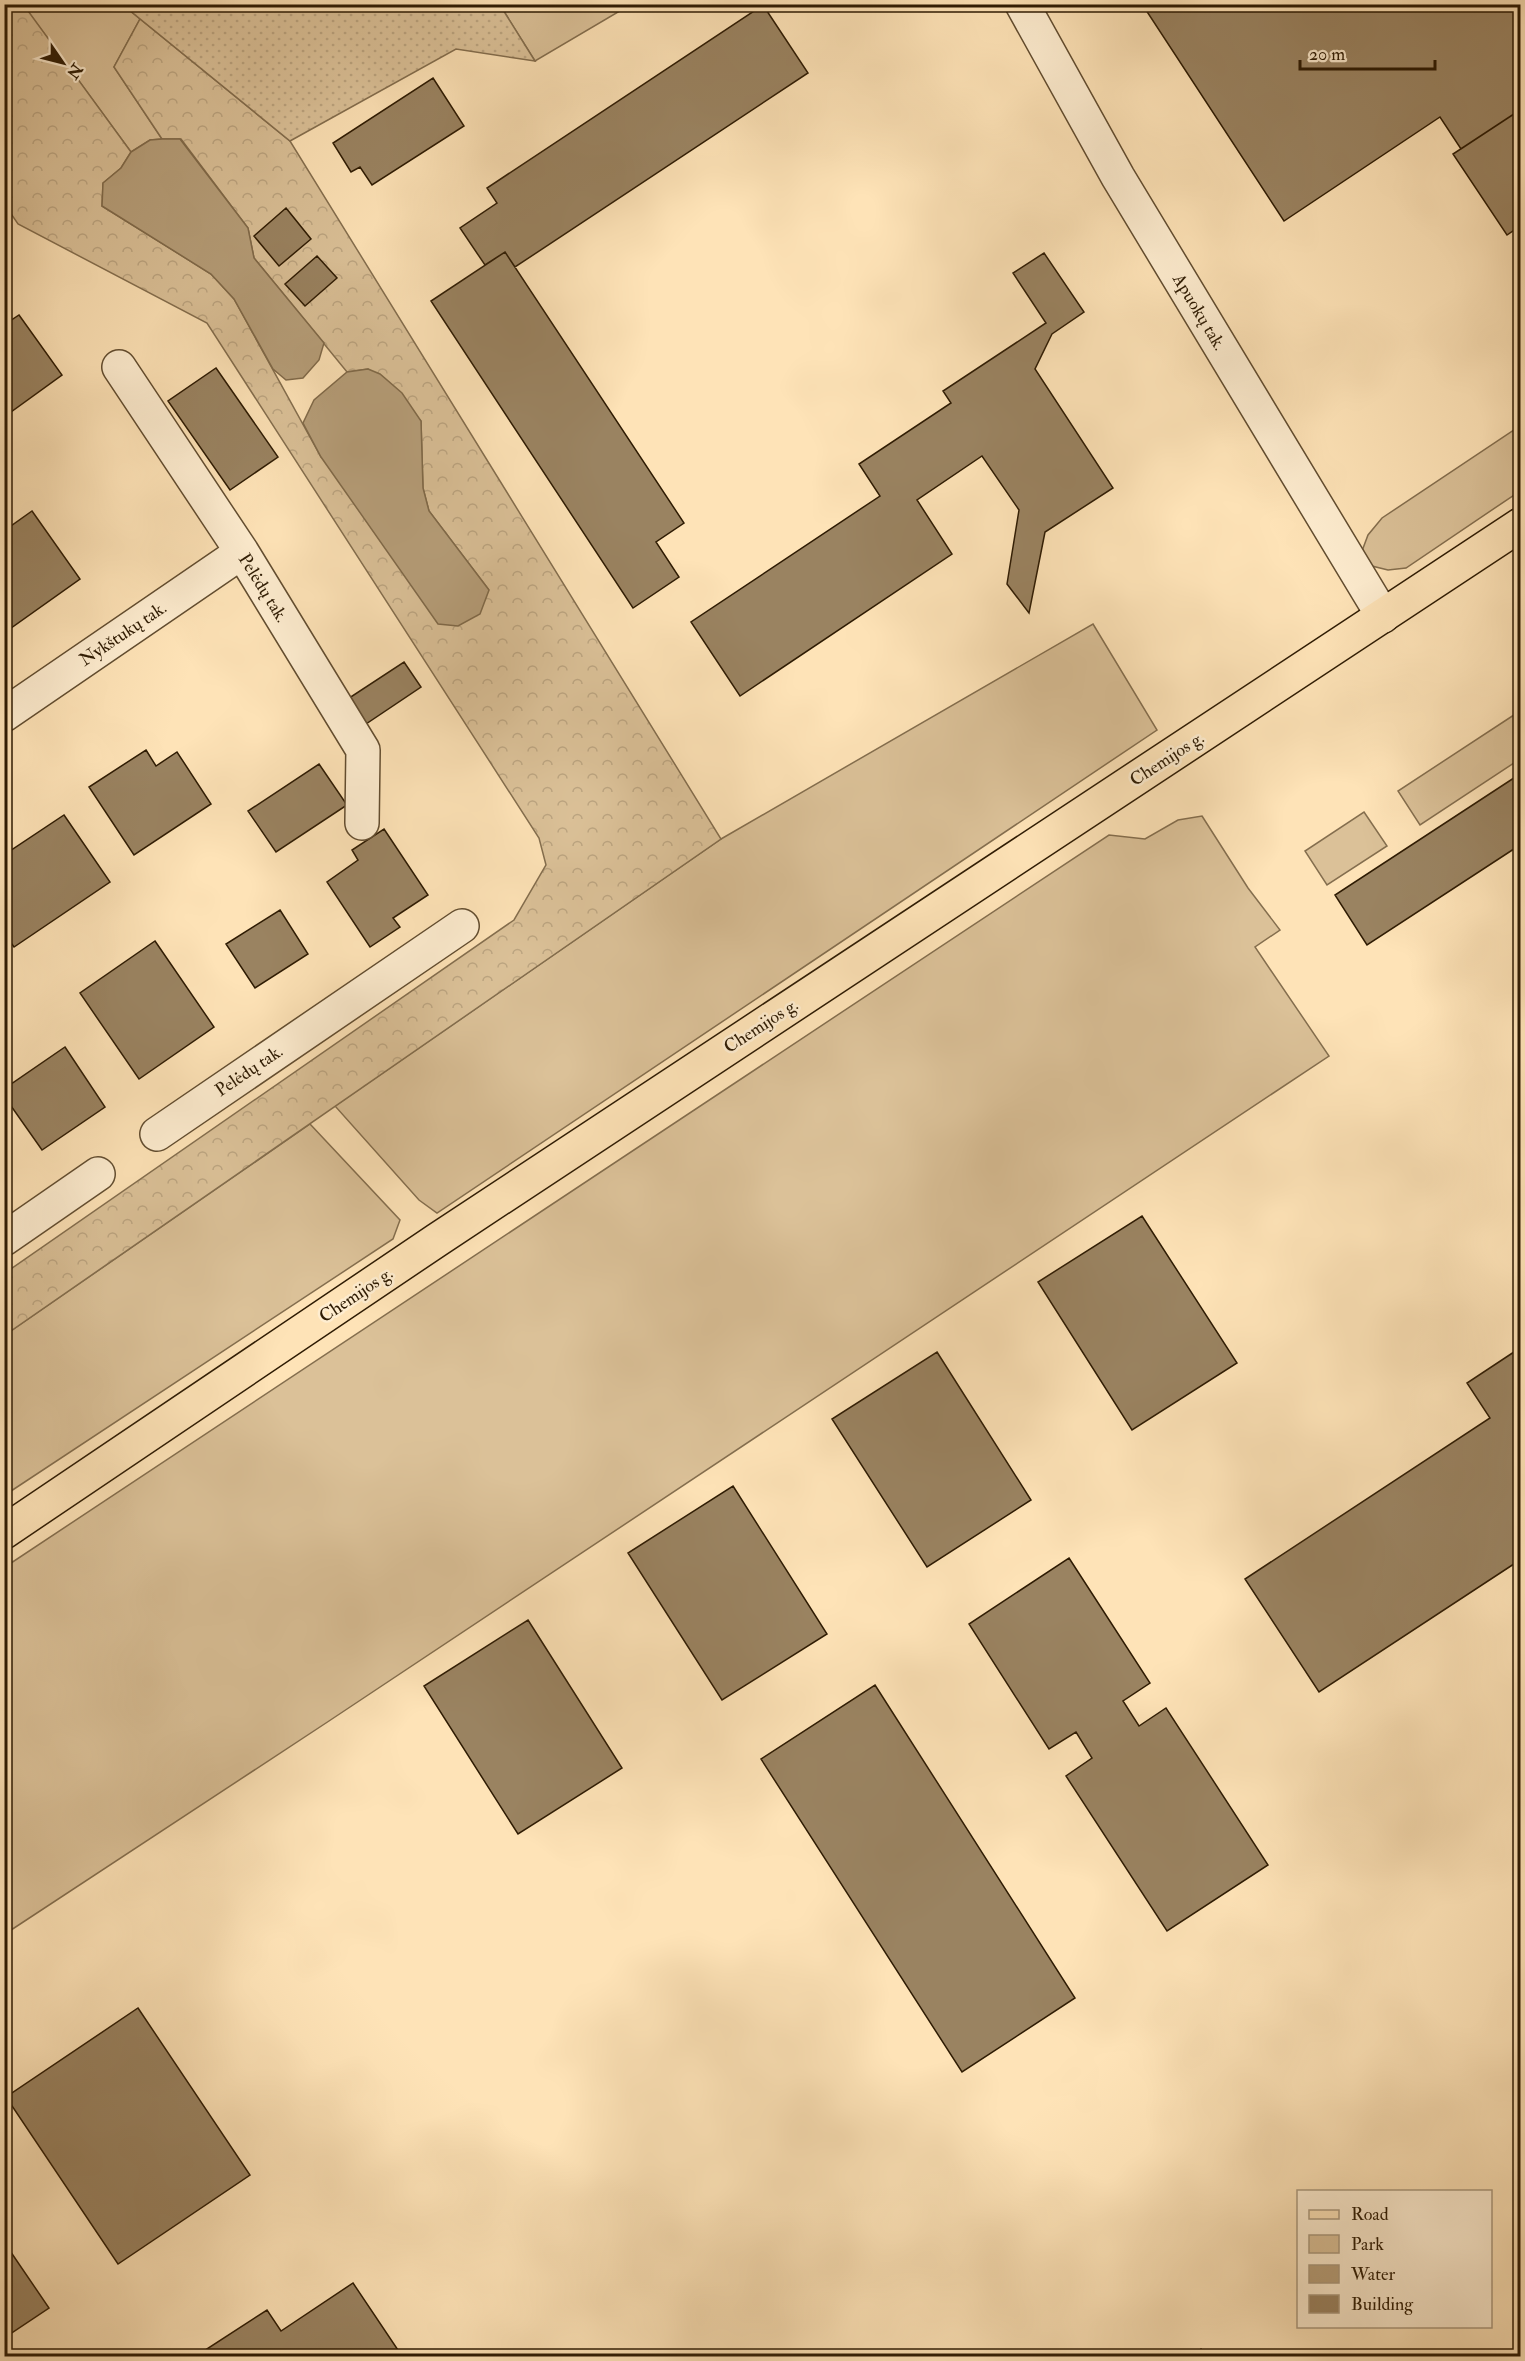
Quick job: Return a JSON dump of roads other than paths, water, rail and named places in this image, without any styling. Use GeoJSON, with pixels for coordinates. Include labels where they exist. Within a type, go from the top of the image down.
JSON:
{"type":"FeatureCollection","features":[{"type":"Feature","properties":{"kind":"main road","name":"Chemijos g."},"geometry":{"type":"LineString","coordinates":[[4,1532],[447,1234],[1521,525]]}},
{"type":"Feature","properties":{"kind":"street","name":"Apuokų tak."},"geometry":{"type":"LineString","coordinates":[[1022,4],[1118,177],[1383,616]]}},
{"type":"Feature","properties":{"kind":"street","name":"Pelėdų tak."},"geometry":{"type":"LineString","coordinates":[[118,367],[242,552],[363,750],[362,824]]}},
{"type":"Feature","properties":{"kind":"street","name":"Nykštukų tak."},"geometry":{"type":"LineString","coordinates":[[4,715],[242,552]]}},
{"type":"Feature","properties":{"kind":"street","name":"Pelėdų tak."},"geometry":{"type":"LineString","coordinates":[[157,1134],[462,926]]}},
{"type":"Feature","properties":{"kind":"street"},"geometry":{"type":"LineString","coordinates":[[4,1239],[98,1174]]}},
{"type":"Feature","properties":{"kind":"water"},"geometry":{"type":"Polygon","coordinates":[[[180,139],[248,228],[254,258],[324,343],[319,360],[303,378],[286,380],[273,369],[234,299],[211,274],[102,206],[103,183],[121,168],[131,152],[150,140],[180,139]]]}},
{"type":"Feature","properties":{"kind":"water"},"geometry":{"type":"Polygon","coordinates":[[[368,369],[380,374],[402,393],[421,421],[423,488],[429,511],[489,590],[480,614],[458,626],[438,624],[321,457],[303,423],[314,400],[347,372],[368,369]]]}}]}
